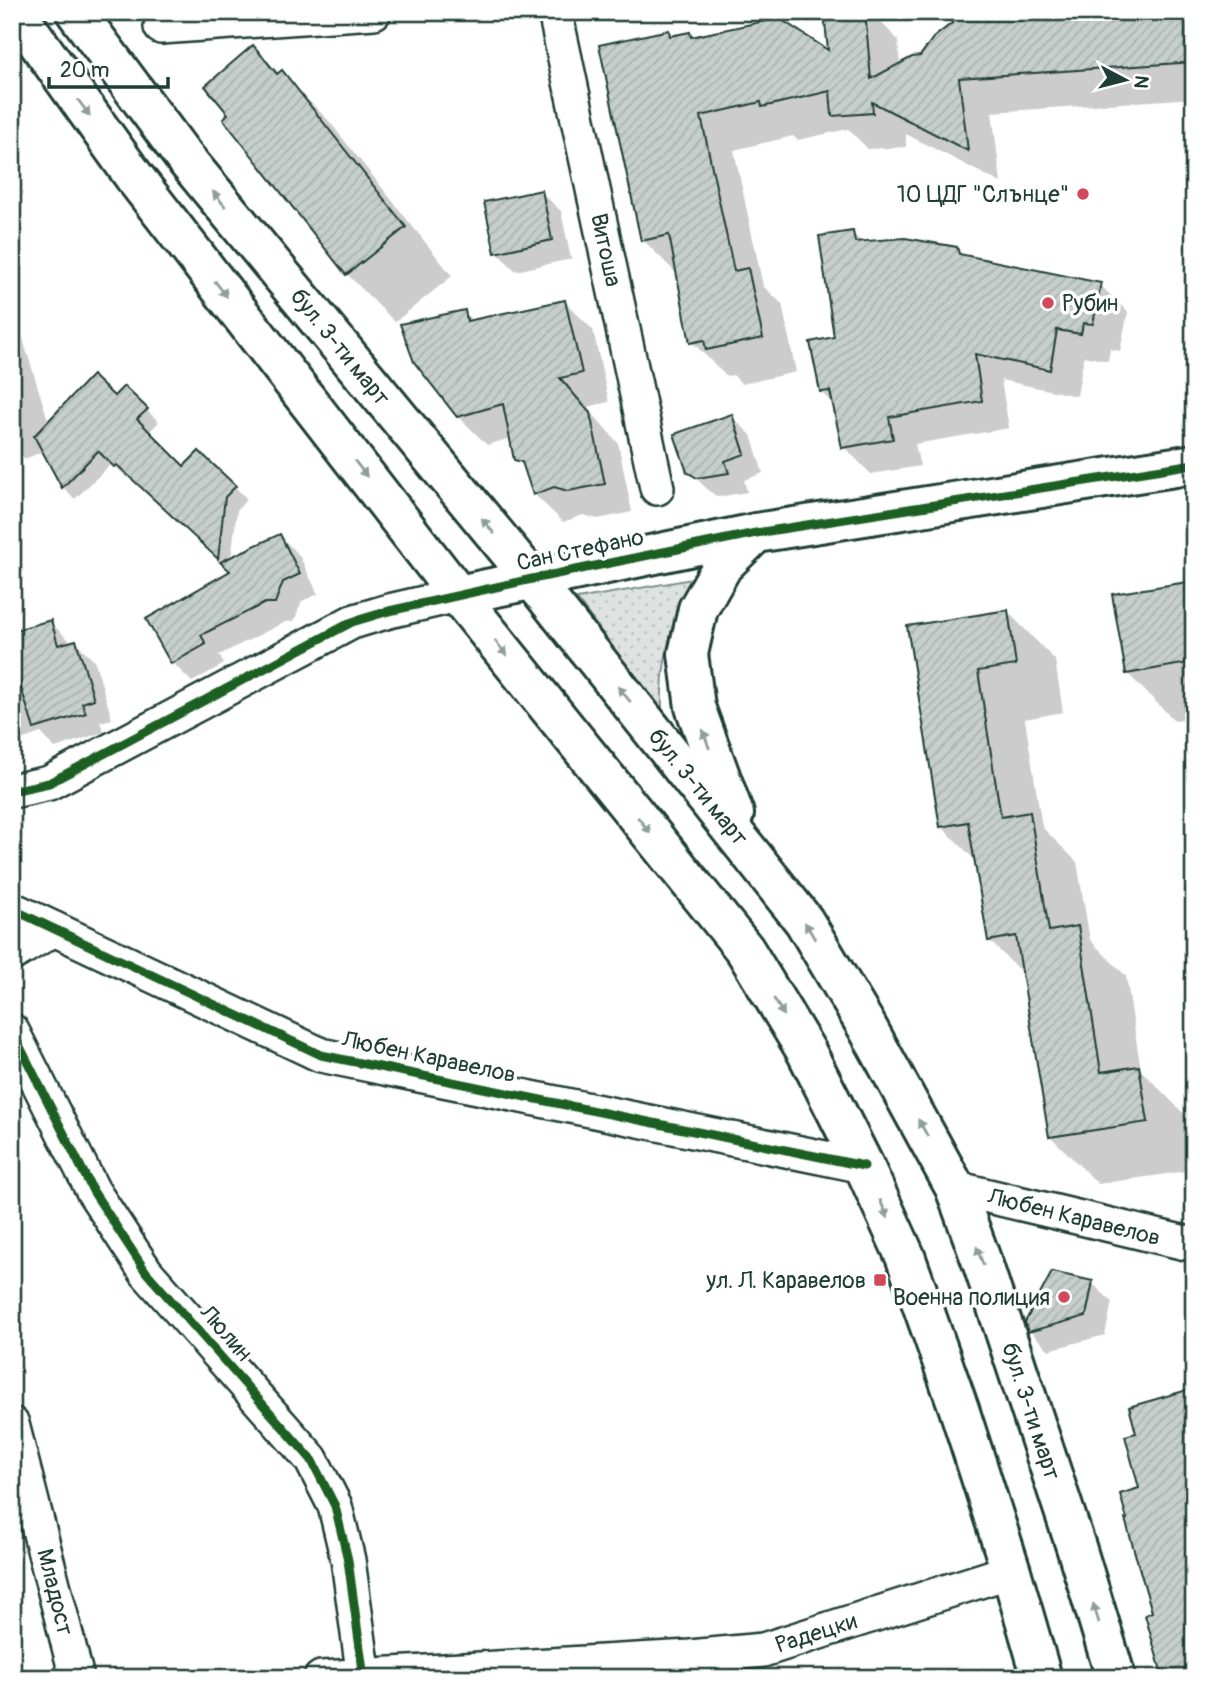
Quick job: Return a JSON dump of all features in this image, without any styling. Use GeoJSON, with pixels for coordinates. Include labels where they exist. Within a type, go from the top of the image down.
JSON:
{"type":"FeatureCollection","features":[{"type":"Feature","properties":{"kind":"main road"},"geometry":{"type":"LineString","coordinates":[[16,12],[135,178],[458,595],[745,950],[806,1051],[864,1166],[905,1256],[959,1409],[1042,1678]]}},
{"type":"Feature","properties":{"kind":"main road","name":"бул. 3-ти март"},"geometry":{"type":"LineString","coordinates":[[76,12],[183,156],[532,579],[804,921],[867,1027],[955,1188],[1077,1550],[1116,1678]]}},
{"type":"Feature","properties":{"kind":"main road","name":"Сан Стефано"},"geometry":{"type":"LineString","coordinates":[[458,595],[756,533],[1194,464]]}},
{"type":"Feature","properties":{"kind":"main road"},"geometry":{"type":"LineString","coordinates":[[747,849],[695,706],[688,654],[698,609],[723,565],[756,533]]}},
{"type":"Feature","properties":{"kind":"street"},"geometry":{"type":"LineString","coordinates":[[161,27],[374,12]]}},
{"type":"Feature","properties":{"kind":"street","name":"Витоша"},"geometry":{"type":"LineString","coordinates":[[555,12],[657,488]]}},
{"type":"Feature","properties":{"kind":"street","name":"Сан Стефано"},"geometry":{"type":"LineString","coordinates":[[12,791],[49,783],[352,622],[458,595]]}},
{"type":"Feature","properties":{"kind":"street"},"geometry":{"type":"LineString","coordinates":[[12,811],[49,783]]}},
{"type":"Feature","properties":{"kind":"street","name":"Любен Каравелов"},"geometry":{"type":"LineString","coordinates":[[12,909],[321,1055],[864,1166]]}},
{"type":"Feature","properties":{"kind":"street"},"geometry":{"type":"LineString","coordinates":[[12,954],[54,929]]}},
{"type":"Feature","properties":{"kind":"street","name":"Люлин"},"geometry":{"type":"LineString","coordinates":[[12,1031],[93,1191],[146,1272],[311,1459],[335,1506],[348,1560],[364,1677]]}},
{"type":"Feature","properties":{"kind":"street","name":"Любен Каравелов"},"geometry":{"type":"LineString","coordinates":[[955,1188],[1194,1245]]}},
{"type":"Feature","properties":{"kind":"street","name":"Младост"},"geometry":{"type":"LineString","coordinates":[[12,1424],[78,1678]]}},
{"type":"Feature","properties":{"kind":"street","name":"Радецки"},"geometry":{"type":"LineString","coordinates":[[321,1678],[690,1657],[763,1650],[1011,1572]]}},
{"type":"Feature","properties":{"kind":"shaded area"},"geometry":{"type":"Polygon","coordinates":[[[692,579],[668,644],[663,677],[662,713],[577,599],[692,579]]]}},
{"type":"Feature","properties":{"kind":"building"},"geometry":{"type":"Polygon","coordinates":[[[865,12],[871,79],[912,57],[920,56],[933,38],[952,23],[951,12],[1194,12],[1194,62],[959,78],[968,151],[872,102],[873,113],[832,116],[830,91],[762,107],[761,102],[701,116],[734,271],[748,268],[763,338],[706,350],[704,340],[690,343],[669,235],[641,241],[599,45],[669,30],[670,36],[690,32],[691,37],[779,18],[828,50],[824,14],[865,12]]]}},
{"type":"Feature","properties":{"kind":"building"},"geometry":{"type":"Polygon","coordinates":[[[253,45],[277,74],[282,70],[406,227],[346,275],[223,119],[228,114],[205,86],[253,45]]]}},
{"type":"Feature","properties":{"kind":"building"},"geometry":{"type":"Polygon","coordinates":[[[542,190],[552,240],[495,253],[484,202],[542,190]]]}},
{"type":"Feature","properties":{"kind":"building"},"geometry":{"type":"Polygon","coordinates":[[[853,231],[855,242],[905,238],[957,247],[959,254],[1101,283],[1093,324],[1083,323],[1081,334],[1057,330],[1050,370],[975,354],[982,401],[889,417],[893,439],[842,448],[830,391],[820,392],[810,342],[834,337],[819,236],[853,231]]]}},
{"type":"Feature","properties":{"kind":"building"},"geometry":{"type":"Polygon","coordinates":[[[565,300],[582,373],[560,378],[590,413],[605,484],[568,491],[554,487],[533,495],[522,462],[514,460],[503,404],[457,417],[414,362],[400,324],[465,310],[467,321],[565,300]]]}},
{"type":"Feature","properties":{"kind":"building"},"geometry":{"type":"Polygon","coordinates":[[[92,375],[114,396],[124,386],[148,409],[137,419],[184,466],[199,451],[236,486],[225,497],[218,559],[117,465],[114,467],[98,451],[62,488],[34,436],[92,375]]]}},
{"type":"Feature","properties":{"kind":"building"},"geometry":{"type":"Polygon","coordinates":[[[732,414],[745,454],[725,461],[729,473],[697,478],[687,472],[674,434],[732,414]]]}},
{"type":"Feature","properties":{"kind":"building"},"geometry":{"type":"Polygon","coordinates":[[[280,534],[300,574],[283,582],[275,603],[265,603],[201,635],[206,644],[171,664],[146,619],[230,571],[220,562],[280,534]]]}},
{"type":"Feature","properties":{"kind":"building"},"geometry":{"type":"Polygon","coordinates":[[[1194,581],[1194,662],[1126,674],[1112,594],[1194,581]]]}},
{"type":"Feature","properties":{"kind":"building"},"geometry":{"type":"Polygon","coordinates":[[[1008,610],[1016,665],[978,671],[1001,817],[1030,812],[1049,931],[1078,926],[1101,1072],[1139,1066],[1148,1122],[1049,1137],[1016,936],[988,941],[968,822],[940,827],[907,626],[1008,610]]]}},
{"type":"Feature","properties":{"kind":"building"},"geometry":{"type":"Polygon","coordinates":[[[51,620],[58,645],[76,640],[94,699],[82,703],[86,713],[34,729],[12,659],[12,631],[51,620]]]}},
{"type":"Feature","properties":{"kind":"building","name":"Военна полиция"},"geometry":{"type":"Polygon","coordinates":[[[1052,1272],[1093,1281],[1086,1316],[1028,1332],[1025,1322],[1052,1272]]]}},
{"type":"Feature","properties":{"kind":"building"},"geometry":{"type":"Polygon","coordinates":[[[1194,1388],[1194,1678],[1163,1678],[1145,1615],[1152,1612],[1120,1494],[1139,1488],[1125,1436],[1136,1433],[1129,1407],[1194,1388]]]}},
{"type":"Feature","properties":{"kind":"cycle path"},"geometry":{"type":"LineString","coordinates":[[12,791],[49,783],[352,622],[389,611],[756,533],[1194,464]]}},
{"type":"Feature","properties":{"kind":"cycle path"},"geometry":{"type":"LineString","coordinates":[[12,909],[321,1055],[864,1166]]}},
{"type":"Feature","properties":{"kind":"cycle path"},"geometry":{"type":"LineString","coordinates":[[12,1031],[93,1191],[146,1272],[311,1459],[335,1506],[348,1560],[364,1678]]}},
{"type":"Feature","properties":{"kind":"place","name":"10 ЦДГ \"Слънце\""},"geometry":{"type":"Point","coordinates":[1083,194]}},
{"type":"Feature","properties":{"kind":"place","name":"Рубин"},"geometry":{"type":"Point","coordinates":[1048,303]}},
{"type":"Feature","properties":{"kind":"place","name":"ул. Л. Каравелов"},"geometry":{"type":"Point","coordinates":[880,1280]}},
{"type":"Feature","properties":{"kind":"place","name":"Военна полиция"},"geometry":{"type":"Point","coordinates":[1064,1297]}}]}
